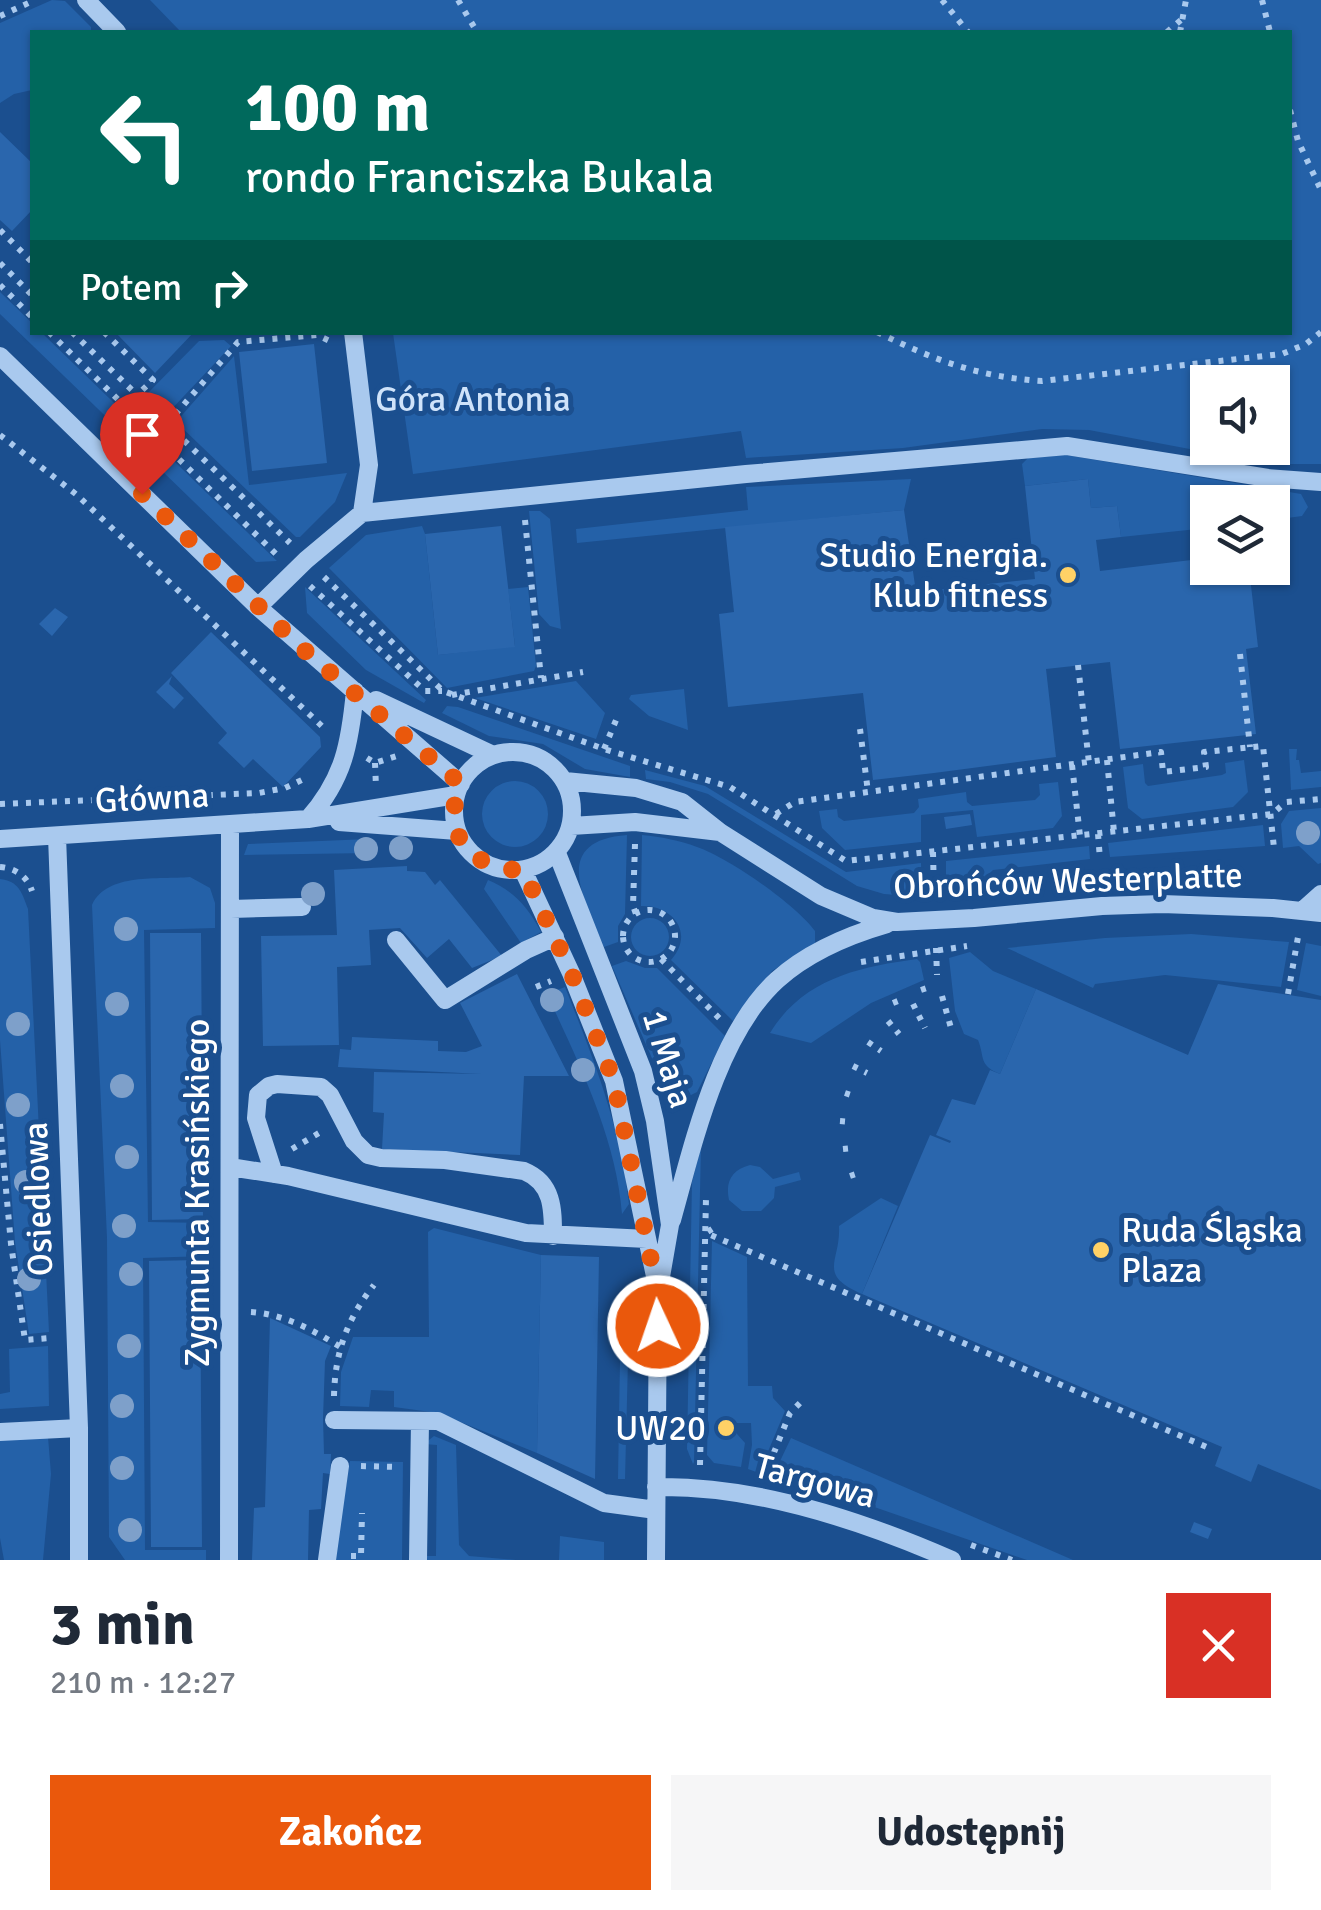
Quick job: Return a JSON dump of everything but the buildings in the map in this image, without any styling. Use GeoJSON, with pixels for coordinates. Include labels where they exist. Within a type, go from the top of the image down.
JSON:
{"type":"FeatureCollection","features":[{"type":"Feature","properties":{"kind":"street"},"geometry":{"type":"LineString","coordinates":[[86,0],[114,30]]}},
{"type":"Feature","properties":{"kind":"street"},"geometry":{"type":"LineString","coordinates":[[354,335],[369,465],[362,514]]}},
{"type":"Feature","properties":{"kind":"street"},"geometry":{"type":"LineString","coordinates":[[0,356],[258,607],[356,691],[458,789]]}},
{"type":"Feature","properties":{"kind":"street"},"geometry":{"type":"LineString","coordinates":[[258,607],[362,514],[556,492],[1067,446],[1268,478],[1321,482]]}},
{"type":"Feature","properties":{"kind":"street"},"geometry":{"type":"LineString","coordinates":[[308,820],[332,789],[349,747],[356,691]]}},
{"type":"Feature","properties":{"kind":"street"},"geometry":{"type":"LineString","coordinates":[[356,691],[494,756]]}},
{"type":"Feature","properties":{"kind":"street"},"geometry":{"type":"LineString","coordinates":[[526,753],[555,768],[565,781],[571,796],[571,826],[556,853],[541,864],[523,870],[502,870],[482,863],[466,849],[456,831],[454,806],[458,789],[469,772],[494,756],[526,753]]}},
{"type":"Feature","properties":{"kind":"street","name":"Obrońców Westerplatte"},"geometry":{"type":"LineString","coordinates":[[565,781],[636,788],[682,802],[720,832],[844,908],[873,918],[897,922],[1140,904],[1212,904],[1311,912]]}},
{"type":"Feature","properties":{"kind":"street","name":"Główna"},"geometry":{"type":"LineString","coordinates":[[0,840],[308,820],[458,789]]}},
{"type":"Feature","properties":{"kind":"street","name":"Główna"},"geometry":{"type":"LineString","coordinates":[[308,820],[456,831]]}},
{"type":"Feature","properties":{"kind":"street","name":"Obrońców Westerplatte"},"geometry":{"type":"LineString","coordinates":[[571,826],[635,822],[720,832]]}},
{"type":"Feature","properties":{"kind":"street","name":"Zygmunta Krasińskiego"},"geometry":{"type":"LineString","coordinates":[[228,1560],[230,826]]}},
{"type":"Feature","properties":{"kind":"street","name":"Osiedlowa"},"geometry":{"type":"LineString","coordinates":[[58,836],[79,1428],[80,1560]]}},
{"type":"Feature","properties":{"kind":"street","name":"1 Maja"},"geometry":{"type":"LineString","coordinates":[[556,853],[642,1070],[655,1121],[670,1225],[658,1294],[656,1560]]}},
{"type":"Feature","properties":{"kind":"street","name":"1 Maja"},"geometry":{"type":"LineString","coordinates":[[523,870],[614,1081],[658,1294]]}},
{"type":"Feature","properties":{"kind":"street"},"geometry":{"type":"LineString","coordinates":[[1311,912],[1321,894]]}},
{"type":"Feature","properties":{"kind":"street"},"geometry":{"type":"LineString","coordinates":[[231,909],[302,907]]}},
{"type":"Feature","properties":{"kind":"street"},"geometry":{"type":"LineString","coordinates":[[670,1225],[705,1104],[755,1007],[775,982],[799,963],[865,930],[897,922]]}},
{"type":"Feature","properties":{"kind":"street"},"geometry":{"type":"LineString","coordinates":[[396,940],[445,1000],[554,937]]}},
{"type":"Feature","properties":{"kind":"street"},"geometry":{"type":"LineString","coordinates":[[274,1174],[256,1118],[258,1095],[277,1084],[321,1087],[330,1095],[354,1141],[368,1155],[446,1160],[536,1176],[551,1201],[553,1236]]}},
{"type":"Feature","properties":{"kind":"street"},"geometry":{"type":"LineString","coordinates":[[230,1168],[274,1174],[526,1234],[647,1239]]}},
{"type":"Feature","properties":{"kind":"street"},"geometry":{"type":"LineString","coordinates":[[334,1420],[438,1422],[604,1503],[656,1510]]}},
{"type":"Feature","properties":{"kind":"street"},"geometry":{"type":"LineString","coordinates":[[418,1560],[420,1422]]}},
{"type":"Feature","properties":{"kind":"street"},"geometry":{"type":"LineString","coordinates":[[0,1432],[79,1428]]}},
{"type":"Feature","properties":{"kind":"street"},"geometry":{"type":"LineString","coordinates":[[326,1560],[340,1466]]}},
{"type":"Feature","properties":{"kind":"street","name":"Targowa"},"geometry":{"type":"LineString","coordinates":[[656,1487],[698,1486],[827,1515],[900,1537],[952,1560]]}},
{"type":"Feature","properties":{"kind":"path"},"geometry":{"type":"LineString","coordinates":[[0,16],[36,0]]}},
{"type":"Feature","properties":{"kind":"path"},"geometry":{"type":"LineString","coordinates":[[458,0],[476,30]]}},
{"type":"Feature","properties":{"kind":"path"},"geometry":{"type":"LineString","coordinates":[[942,0],[966,30]]}},
{"type":"Feature","properties":{"kind":"path"},"geometry":{"type":"LineString","coordinates":[[1180,30],[1186,0]]}},
{"type":"Feature","properties":{"kind":"path"},"geometry":{"type":"LineString","coordinates":[[1262,0],[1270,30]]}},
{"type":"Feature","properties":{"kind":"path"},"geometry":{"type":"LineString","coordinates":[[1170,30],[1182,19]]}},
{"type":"Feature","properties":{"kind":"path"},"geometry":{"type":"LineString","coordinates":[[1292,118],[1321,190]]}},
{"type":"Feature","properties":{"kind":"path"},"geometry":{"type":"LineString","coordinates":[[0,230],[30,260]]}},
{"type":"Feature","properties":{"kind":"path"},"geometry":{"type":"LineString","coordinates":[[0,263],[30,292]]}},
{"type":"Feature","properties":{"kind":"path"},"geometry":{"type":"LineString","coordinates":[[0,285],[30,314]]}},
{"type":"Feature","properties":{"kind":"path"},"geometry":{"type":"LineString","coordinates":[[883,335],[952,367],[1007,379],[1042,381],[1282,354],[1306,344],[1321,332]]}},
{"type":"Feature","properties":{"kind":"path"},"geometry":{"type":"LineString","coordinates":[[52,335],[300,566],[443,690],[424,691],[300,566],[167,424],[75,335]]}},
{"type":"Feature","properties":{"kind":"path"},"geometry":{"type":"LineString","coordinates":[[107,335],[153,380],[136,396]]}},
{"type":"Feature","properties":{"kind":"path"},"geometry":{"type":"LineString","coordinates":[[167,424],[238,342],[317,335],[332,343],[336,350]]}},
{"type":"Feature","properties":{"kind":"path"},"geometry":{"type":"LineString","coordinates":[[0,435],[77,495],[321,722],[333,740],[375,763]]}},
{"type":"Feature","properties":{"kind":"path"},"geometry":{"type":"LineString","coordinates":[[522,497],[541,678]]}},
{"type":"Feature","properties":{"kind":"path"},"geometry":{"type":"LineString","coordinates":[[1240,654],[1244,722],[1250,747]]}},
{"type":"Feature","properties":{"kind":"path"},"geometry":{"type":"LineString","coordinates":[[1078,665],[1089,763]]}},
{"type":"Feature","properties":{"kind":"path"},"geometry":{"type":"LineString","coordinates":[[452,695],[584,672]]}},
{"type":"Feature","properties":{"kind":"path"},"geometry":{"type":"LineString","coordinates":[[604,749],[619,713]]}},
{"type":"Feature","properties":{"kind":"path"},"geometry":{"type":"LineString","coordinates":[[860,729],[868,792]]}},
{"type":"Feature","properties":{"kind":"path"},"geometry":{"type":"LineString","coordinates":[[776,814],[795,802],[1161,752],[1164,772],[1206,767],[1204,752],[1264,746],[1274,848]]}},
{"type":"Feature","properties":{"kind":"path"},"geometry":{"type":"LineString","coordinates":[[1106,760],[1114,832]]}},
{"type":"Feature","properties":{"kind":"path"},"geometry":{"type":"LineString","coordinates":[[1072,765],[1080,836]]}},
{"type":"Feature","properties":{"kind":"path"},"geometry":{"type":"LineString","coordinates":[[0,804],[260,793],[285,788],[307,777]]}},
{"type":"Feature","properties":{"kind":"path"},"geometry":{"type":"LineString","coordinates":[[846,861],[1272,814],[1286,802],[1321,799]]}},
{"type":"Feature","properties":{"kind":"path"},"geometry":{"type":"LineString","coordinates":[[1098,834],[1100,859]]}},
{"type":"Feature","properties":{"kind":"path"},"geometry":{"type":"LineString","coordinates":[[635,835],[636,914]]}},
{"type":"Feature","properties":{"kind":"path"},"geometry":{"type":"LineString","coordinates":[[933,852],[934,906]]}},
{"type":"Feature","properties":{"kind":"path"},"geometry":{"type":"LineString","coordinates":[[656,912],[672,924],[674,944],[661,959],[646,962],[631,956],[626,949],[623,934],[636,914],[656,912]]}},
{"type":"Feature","properties":{"kind":"path"},"geometry":{"type":"LineString","coordinates":[[935,933],[936,975]]}},
{"type":"Feature","properties":{"kind":"path"},"geometry":{"type":"LineString","coordinates":[[1282,935],[1308,938]]}},
{"type":"Feature","properties":{"kind":"path"},"geometry":{"type":"LineString","coordinates":[[1288,994],[1298,937]]}},
{"type":"Feature","properties":{"kind":"path"},"geometry":{"type":"LineString","coordinates":[[848,966],[984,944]]}},
{"type":"Feature","properties":{"kind":"path"},"geometry":{"type":"LineString","coordinates":[[661,959],[729,1028]]}},
{"type":"Feature","properties":{"kind":"path"},"geometry":{"type":"LineString","coordinates":[[942,996],[951,1028]]}},
{"type":"Feature","properties":{"kind":"path"},"geometry":{"type":"LineString","coordinates":[[913,1004],[926,1028]]}},
{"type":"Feature","properties":{"kind":"path"},"geometry":{"type":"LineString","coordinates":[[888,1020],[899,1034]]}},
{"type":"Feature","properties":{"kind":"path"},"geometry":{"type":"LineString","coordinates":[[868,1042],[881,1051]]}},
{"type":"Feature","properties":{"kind":"path"},"geometry":{"type":"LineString","coordinates":[[853,1066],[867,1073]]}},
{"type":"Feature","properties":{"kind":"path"},"geometry":{"type":"LineString","coordinates":[[844,1093],[857,1097]]}},
{"type":"Feature","properties":{"kind":"path"},"geometry":{"type":"LineString","coordinates":[[840,1121],[852,1122]]}},
{"type":"Feature","properties":{"kind":"path"},"geometry":{"type":"LineString","coordinates":[[0,1124],[10,1244],[25,1340],[56,1338]]}},
{"type":"Feature","properties":{"kind":"path"},"geometry":{"type":"LineString","coordinates":[[843,1150],[854,1148]]}},
{"type":"Feature","properties":{"kind":"path"},"geometry":{"type":"LineString","coordinates":[[698,1486],[709,1231],[706,1195]]}},
{"type":"Feature","properties":{"kind":"path"},"geometry":{"type":"LineString","coordinates":[[709,1231],[789,1269],[826,1281],[1210,1448]]}},
{"type":"Feature","properties":{"kind":"path"},"geometry":{"type":"LineString","coordinates":[[784,1279],[789,1269]]}},
{"type":"Feature","properties":{"kind":"path"},"geometry":{"type":"LineString","coordinates":[[335,1370],[351,1314],[374,1285]]}},
{"type":"Feature","properties":{"kind":"path"},"geometry":{"type":"LineString","coordinates":[[230,1311],[268,1313],[342,1348]]}},
{"type":"Feature","properties":{"kind":"path"},"geometry":{"type":"LineString","coordinates":[[766,1471],[790,1413],[800,1403]]}},
{"type":"Feature","properties":{"kind":"green space"},"geometry":{"type":"Polygon","coordinates":[[[52,0],[65,1],[91,30],[30,30],[30,90],[0,103],[0,23],[52,0]]]}},
{"type":"Feature","properties":{"kind":"green space","name":"Góra Antonia"},"geometry":{"type":"Polygon","coordinates":[[[150,0],[1321,0],[1321,464],[1290,464],[1290,365],[1190,365],[1190,449],[1089,430],[1042,429],[903,448],[746,458],[741,431],[413,474],[393,335],[1292,335],[1292,30],[179,30],[150,0]]]}},
{"type":"Feature","properties":{"kind":"green space"},"geometry":{"type":"Polygon","coordinates":[[[0,292],[30,321],[30,335],[44,335],[277,561],[256,562],[0,314],[0,292]]]}},
{"type":"Feature","properties":{"kind":"green space"},"geometry":{"type":"Polygon","coordinates":[[[224,340],[231,346],[167,414],[147,394],[199,341],[224,340]]]}},
{"type":"Feature","properties":{"kind":"green space"},"geometry":{"type":"Polygon","coordinates":[[[234,356],[249,485],[347,473],[335,502],[300,537],[176,422],[234,356]]]}},
{"type":"Feature","properties":{"kind":"green space"},"geometry":{"type":"Polygon","coordinates":[[[1066,455],[1247,485],[1190,485],[1190,530],[1121,537],[1117,506],[1091,508],[1088,479],[1025,486],[1022,464],[1028,458],[1066,455]]]}},
{"type":"Feature","properties":{"kind":"green space"},"geometry":{"type":"Polygon","coordinates":[[[911,479],[904,510],[577,543],[576,529],[748,510],[746,487],[911,479]]]}},
{"type":"Feature","properties":{"kind":"green space"},"geometry":{"type":"Polygon","coordinates":[[[1290,492],[1301,494],[1308,507],[1302,516],[1290,518],[1290,492]]]}},
{"type":"Feature","properties":{"kind":"green space"},"geometry":{"type":"Polygon","coordinates":[[[529,511],[540,511],[550,519],[561,629],[550,626],[539,614],[529,511]]]}},
{"type":"Feature","properties":{"kind":"green space"},"geometry":{"type":"Polygon","coordinates":[[[422,526],[438,655],[515,646],[508,589],[528,587],[534,671],[447,688],[329,568],[366,535],[422,526]]]}},
{"type":"Feature","properties":{"kind":"green space"},"geometry":{"type":"Polygon","coordinates":[[[305,587],[426,700],[424,703],[366,670],[307,613],[305,587]]]}},
{"type":"Feature","properties":{"kind":"green space"},"geometry":{"type":"Polygon","coordinates":[[[576,681],[605,713],[596,739],[475,698],[576,681]]]}},
{"type":"Feature","properties":{"kind":"green space"},"geometry":{"type":"Polygon","coordinates":[[[684,689],[688,730],[649,716],[629,699],[631,695],[684,689]]]}},
{"type":"Feature","properties":{"kind":"green space"},"geometry":{"type":"Polygon","coordinates":[[[447,706],[630,766],[630,777],[585,769],[543,744],[489,736],[442,713],[447,706]]]}},
{"type":"Feature","properties":{"kind":"green space"},"geometry":{"type":"Polygon","coordinates":[[[1289,749],[1297,749],[1301,773],[1321,771],[1321,787],[1291,790],[1289,749]]]}},
{"type":"Feature","properties":{"kind":"green space"},"geometry":{"type":"Polygon","coordinates":[[[1244,760],[1248,792],[1233,807],[1142,819],[1128,808],[1123,767],[1143,764],[1148,786],[1222,775],[1226,773],[1225,763],[1244,760]]]}},
{"type":"Feature","properties":{"kind":"green space"},"geometry":{"type":"Polygon","coordinates":[[[645,770],[705,786],[846,872],[921,863],[922,897],[884,894],[857,886],[708,794],[646,779],[645,770]]]}},
{"type":"Feature","properties":{"kind":"green space"},"geometry":{"type":"Polygon","coordinates":[[[515,781],[538,791],[548,814],[538,837],[515,847],[492,837],[482,814],[492,791],[515,781]]]}},
{"type":"Feature","properties":{"kind":"green space"},"geometry":{"type":"Polygon","coordinates":[[[1058,782],[1062,816],[1053,828],[977,837],[973,810],[921,815],[921,842],[845,850],[822,828],[819,811],[837,809],[838,817],[844,821],[914,813],[919,807],[918,799],[966,792],[967,802],[972,806],[1035,800],[1040,795],[1039,784],[1058,782]]]}},
{"type":"Feature","properties":{"kind":"green space"},"geometry":{"type":"Polygon","coordinates":[[[1321,808],[1318,864],[1299,846],[1283,848],[1281,824],[1289,811],[1321,808]]]}},
{"type":"Feature","properties":{"kind":"green space"},"geometry":{"type":"Polygon","coordinates":[[[1263,825],[1265,846],[1110,857],[1108,843],[1263,825]]]}},
{"type":"Feature","properties":{"kind":"green space"},"geometry":{"type":"Polygon","coordinates":[[[627,835],[625,914],[618,926],[618,942],[604,947],[583,893],[580,861],[588,849],[603,840],[627,835]]]}},
{"type":"Feature","properties":{"kind":"green space"},"geometry":{"type":"Polygon","coordinates":[[[642,835],[683,842],[726,861],[777,895],[815,931],[815,943],[772,971],[733,1021],[671,960],[681,940],[677,922],[663,910],[641,906],[642,835]]]}},
{"type":"Feature","properties":{"kind":"green space"},"geometry":{"type":"Polygon","coordinates":[[[369,839],[370,853],[244,855],[248,844],[369,839]]]}},
{"type":"Feature","properties":{"kind":"green space"},"geometry":{"type":"Polygon","coordinates":[[[1089,846],[1090,859],[993,870],[967,895],[946,897],[946,861],[1089,846]]]}},
{"type":"Feature","properties":{"kind":"green space"},"geometry":{"type":"Polygon","coordinates":[[[190,877],[210,888],[215,903],[215,928],[144,930],[148,1222],[207,1223],[207,1256],[143,1258],[145,1550],[206,1550],[206,1560],[125,1560],[109,1537],[107,1238],[92,905],[99,894],[121,882],[190,877]]]}},
{"type":"Feature","properties":{"kind":"green space"},"geometry":{"type":"Polygon","coordinates":[[[0,879],[16,885],[28,909],[49,1332],[29,1334],[15,1242],[0,1040],[0,879]]]}},
{"type":"Feature","properties":{"kind":"green space"},"geometry":{"type":"Polygon","coordinates":[[[488,880],[519,901],[541,932],[521,943],[484,889],[488,880]]]}},
{"type":"Feature","properties":{"kind":"green space"},"geometry":{"type":"Polygon","coordinates":[[[650,918],[664,923],[669,937],[664,951],[650,956],[636,951],[631,937],[636,923],[650,918]]]}},
{"type":"Feature","properties":{"kind":"green space"},"geometry":{"type":"Polygon","coordinates":[[[1191,934],[1289,942],[1281,987],[1165,975],[1095,984],[1093,988],[1007,948],[1105,938],[1191,934]]]}},
{"type":"Feature","properties":{"kind":"green space"},"geometry":{"type":"Polygon","coordinates":[[[1306,943],[1321,946],[1321,996],[1297,990],[1306,943]]]}},
{"type":"Feature","properties":{"kind":"green space"},"geometry":{"type":"Polygon","coordinates":[[[970,952],[993,971],[1036,989],[1000,1074],[985,1064],[978,1040],[964,1034],[955,1011],[949,958],[970,952]]]}},
{"type":"Feature","properties":{"kind":"green space"},"geometry":{"type":"Polygon","coordinates":[[[917,959],[924,980],[871,1003],[811,1043],[770,1033],[783,1015],[815,988],[874,966],[917,959]]]}},
{"type":"Feature","properties":{"kind":"green space"},"geometry":{"type":"Polygon","coordinates":[[[626,961],[657,968],[725,1036],[697,1092],[683,1099],[672,1096],[664,1086],[612,966],[626,961]]]}},
{"type":"Feature","properties":{"kind":"green space"},"geometry":{"type":"Polygon","coordinates":[[[565,987],[613,1120],[629,1204],[622,1214],[604,1129],[547,994],[565,987]]]}},
{"type":"Feature","properties":{"kind":"green space"},"geometry":{"type":"Polygon","coordinates":[[[701,1147],[693,1464],[687,1449],[692,1182],[701,1147]]]}},
{"type":"Feature","properties":{"kind":"green space"},"geometry":{"type":"Polygon","coordinates":[[[750,1165],[760,1167],[773,1179],[799,1172],[801,1180],[775,1187],[774,1198],[761,1211],[742,1211],[729,1200],[728,1187],[734,1173],[750,1165]]]}},
{"type":"Feature","properties":{"kind":"green space"},"geometry":{"type":"Polygon","coordinates":[[[881,1198],[898,1206],[862,1294],[839,1280],[835,1273],[839,1226],[881,1198]]]}},
{"type":"Feature","properties":{"kind":"green space"},"geometry":{"type":"Polygon","coordinates":[[[434,1228],[541,1255],[537,1453],[438,1413],[394,1407],[394,1391],[371,1390],[369,1407],[340,1406],[341,1372],[353,1337],[429,1337],[428,1232],[434,1228]]]}},
{"type":"Feature","properties":{"kind":"green space"},"geometry":{"type":"Polygon","coordinates":[[[712,1241],[747,1257],[748,1386],[772,1386],[773,1398],[785,1411],[759,1473],[748,1469],[751,1423],[715,1423],[715,1434],[737,1434],[745,1443],[741,1467],[714,1463],[707,1455],[712,1241]]]}},
{"type":"Feature","properties":{"kind":"green space"},"geometry":{"type":"Polygon","coordinates":[[[48,1346],[49,1406],[0,1409],[0,1394],[10,1392],[9,1349],[48,1346]]]}},
{"type":"Feature","properties":{"kind":"green space"},"geometry":{"type":"Polygon","coordinates":[[[620,1360],[628,1360],[625,1479],[618,1479],[620,1360]]]}},
{"type":"Feature","properties":{"kind":"green space"},"geometry":{"type":"Polygon","coordinates":[[[434,1436],[456,1445],[459,1545],[469,1556],[516,1560],[423,1560],[423,1556],[436,1556],[437,1445],[424,1444],[434,1436]]]}},
{"type":"Feature","properties":{"kind":"green space"},"geometry":{"type":"Polygon","coordinates":[[[48,1437],[51,1474],[43,1560],[4,1560],[0,1538],[0,1440],[48,1437]]]}},
{"type":"Feature","properties":{"kind":"green space"},"geometry":{"type":"Polygon","coordinates":[[[791,1438],[1073,1560],[1027,1560],[857,1501],[772,1478],[791,1438]]]}},
{"type":"Feature","properties":{"kind":"green space"},"geometry":{"type":"Polygon","coordinates":[[[350,1461],[403,1462],[402,1560],[334,1560],[350,1461]]]}},
{"type":"Feature","properties":{"kind":"green space"},"geometry":{"type":"Polygon","coordinates":[[[560,1536],[604,1542],[604,1560],[559,1560],[560,1536]]]}},
{"type":"Feature","properties":{"kind":"place","name":"Studio Energia. Klub fitness"},"geometry":{"type":"Point","coordinates":[1068,575]}},
{"type":"Feature","properties":{"kind":"place","name":"Ruda Śląska Plaza"},"geometry":{"type":"Point","coordinates":[1101,1250]}},
{"type":"Feature","properties":{"kind":"place","name":"UW20"},"geometry":{"type":"Point","coordinates":[726,1428]}},
{"type":"Feature","properties":{"kind":"route"},"geometry":{"type":"LineString","coordinates":[[142,494],[303,649],[461,784],[454,818],[466,849],[482,863],[502,870],[523,870],[571,972],[614,1081],[658,1294],[658,1326]]}}]}
